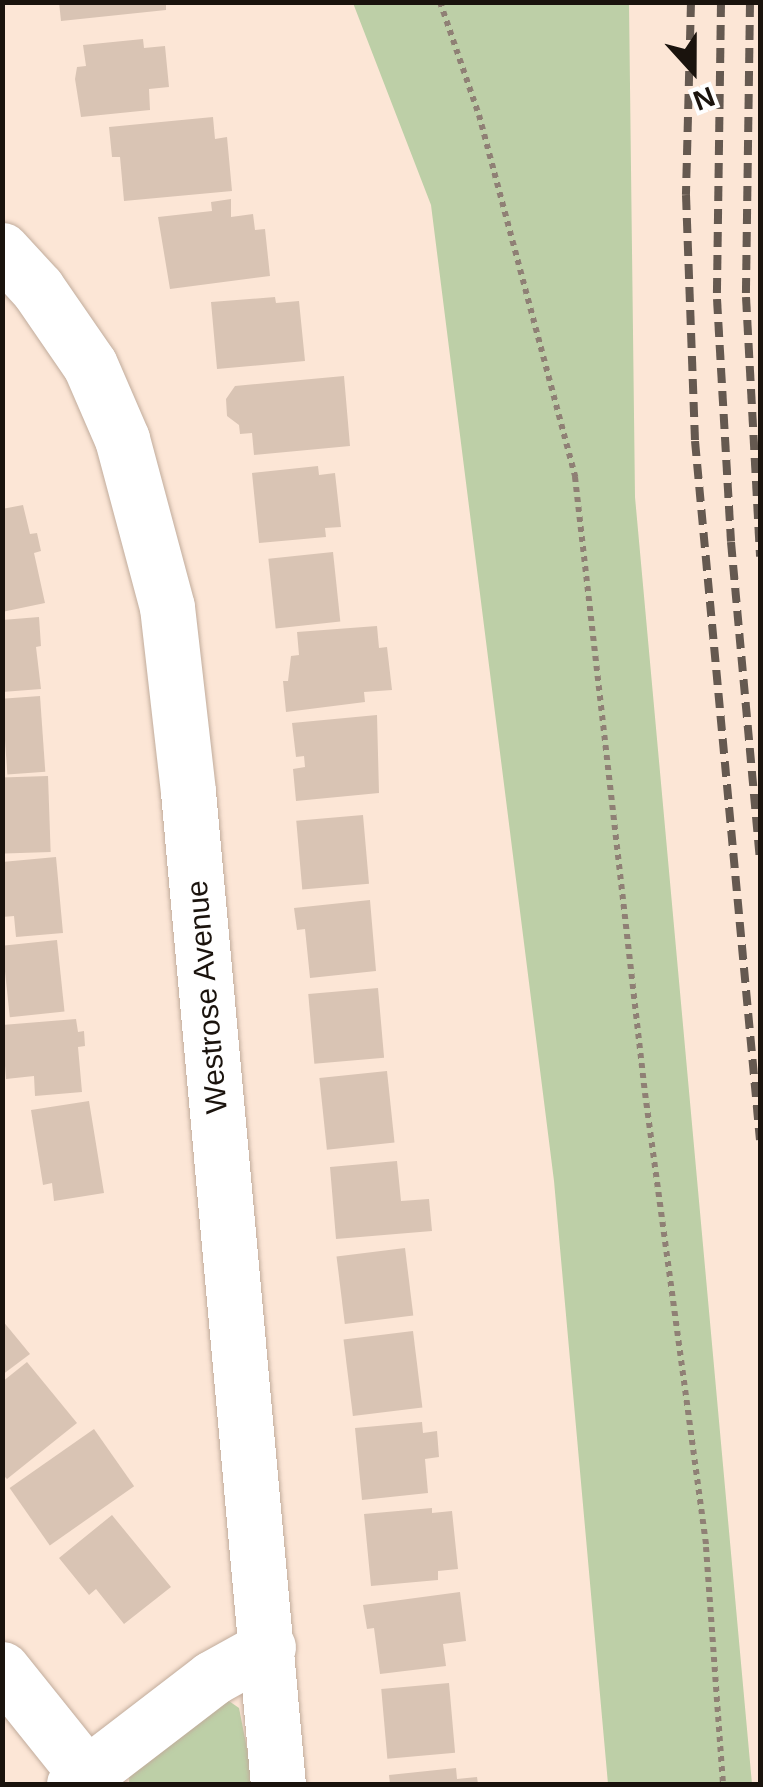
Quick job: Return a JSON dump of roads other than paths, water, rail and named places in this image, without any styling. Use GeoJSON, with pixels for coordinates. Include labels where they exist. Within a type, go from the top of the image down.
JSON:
{"type":"FeatureCollection","features":[{"type":"Feature","properties":{"kind":"street","name":"Westrose Avenue"},"geometry":{"type":"LineString","coordinates":[[2,250],[37,288],[90,366],[122,439],[167,607],[278,1784]]}},
{"type":"Feature","properties":{"kind":"street"},"geometry":{"type":"LineString","coordinates":[[2,1669],[85,1781],[212,1678],[268,1647]]}},
{"type":"Feature","properties":{"kind":"railway"},"geometry":{"type":"LineString","coordinates":[[691,2],[686,195],[695,441],[760,1140]]}},
{"type":"Feature","properties":{"kind":"railway"},"geometry":{"type":"LineString","coordinates":[[721,2],[717,299],[731,542],[760,859]]}},
{"type":"Feature","properties":{"kind":"railway"},"geometry":{"type":"LineString","coordinates":[[750,2],[746,297],[760,557]]}}]}
